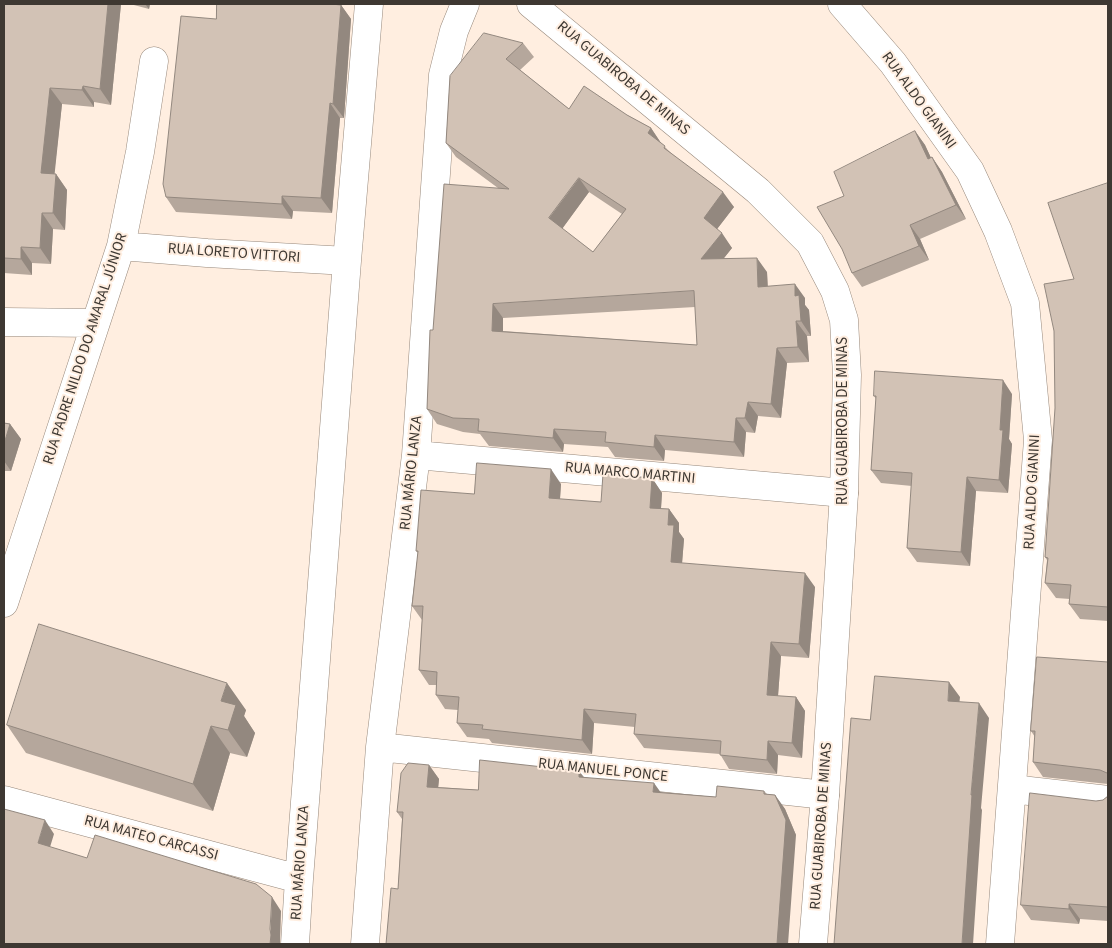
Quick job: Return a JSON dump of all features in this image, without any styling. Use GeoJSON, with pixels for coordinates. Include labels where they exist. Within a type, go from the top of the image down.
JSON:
{"type":"FeatureCollection","features":[{"type":"Feature","properties":{"kind":"street","name":"RUA MÁRIO LANZA"},"geometry":{"type":"LineString","coordinates":[[295,944],[298,879],[369,4]]}},
{"type":"Feature","properties":{"kind":"street","name":"RUA MÁRIO LANZA"},"geometry":{"type":"LineString","coordinates":[[365,944],[380,747],[416,455],[443,75],[454,31],[465,4]]}},
{"type":"Feature","properties":{"kind":"street","name":"RUA GUABIROBA DE MINAS"},"geometry":{"type":"LineString","coordinates":[[531,4],[758,191],[810,243],[835,290],[844,320],[847,374],[844,493],[825,795],[813,944]]}},
{"type":"Feature","properties":{"kind":"street","name":"RUA ALDO GIANINI"},"geometry":{"type":"LineString","coordinates":[[842,4],[893,64],[970,171],[998,232],[1025,303],[1038,440],[1000,944]]}},
{"type":"Feature","properties":{"kind":"street","name":"RUA PADRE NILDO DO AMARAL JÚNIOR"},"geometry":{"type":"LineString","coordinates":[[4,603],[121,246],[140,152],[154,61]]}},
{"type":"Feature","properties":{"kind":"street","name":"RUA LORETO VITTORI"},"geometry":{"type":"LineString","coordinates":[[121,246],[347,261]]}},
{"type":"Feature","properties":{"kind":"street"},"geometry":{"type":"LineString","coordinates":[[4,322],[95,323]]}},
{"type":"Feature","properties":{"kind":"street","name":"RUA MARCO MARTINI"},"geometry":{"type":"LineString","coordinates":[[416,455],[844,493]]}},
{"type":"Feature","properties":{"kind":"street","name":"RUA MANUEL PONCE"},"geometry":{"type":"LineString","coordinates":[[380,747],[825,795]]}},
{"type":"Feature","properties":{"kind":"street"},"geometry":{"type":"LineString","coordinates":[[1012,789],[1108,800]]}},
{"type":"Feature","properties":{"kind":"street","name":"RUA MATEO CARCASSI"},"geometry":{"type":"LineString","coordinates":[[4,800],[298,879]]}},
{"type":"Feature","properties":{"kind":"building"},"geometry":{"type":"Polygon","coordinates":[[[4,4],[108,4],[100,89],[83,86],[82,90],[50,88],[41,173],[56,174],[53,213],[42,213],[40,248],[21,247],[21,259],[4,258],[4,4]]]}},
{"type":"Feature","properties":{"kind":"building"},"geometry":{"type":"Polygon","coordinates":[[[217,4],[341,5],[333,104],[330,103],[321,198],[282,196],[282,204],[166,197],[163,184],[181,16],[216,19],[217,4]]]}},
{"type":"Feature","properties":{"kind":"building"},"geometry":{"type":"Polygon","coordinates":[[[484,33],[523,43],[506,59],[569,109],[584,86],[627,115],[651,128],[648,133],[665,146],[664,148],[723,192],[704,218],[722,233],[701,259],[757,258],[758,287],[795,284],[795,296],[799,295],[801,321],[796,321],[798,347],[777,348],[771,404],[748,402],[745,418],[736,418],[734,442],[655,435],[654,447],[605,442],[606,432],[554,429],[553,438],[478,431],[479,419],[453,418],[427,409],[430,330],[433,330],[444,184],[509,189],[446,143],[450,76],[484,33]],[[579,178],[549,218],[593,252],[626,209],[579,178]],[[694,291],[493,304],[492,331],[697,345],[694,291]]]}},
{"type":"Feature","properties":{"kind":"building"},"geometry":{"type":"Polygon","coordinates":[[[915,131],[928,159],[932,157],[956,205],[910,225],[919,246],[852,273],[842,249],[817,207],[844,196],[834,172],[915,131]]]}},
{"type":"Feature","properties":{"kind":"building"},"geometry":{"type":"Polygon","coordinates":[[[1108,183],[1108,607],[1069,604],[1071,585],[1045,583],[1048,558],[1045,557],[1055,408],[1054,331],[1044,284],[1074,279],[1048,203],[1108,183]]]}},
{"type":"Feature","properties":{"kind":"building"},"geometry":{"type":"Polygon","coordinates":[[[875,371],[1003,380],[1000,430],[1003,430],[999,480],[967,477],[961,552],[907,548],[912,473],[871,470],[876,396],[874,396],[875,371]]]}},
{"type":"Feature","properties":{"kind":"building"},"geometry":{"type":"Polygon","coordinates":[[[4,423],[10,424],[4,444],[4,423]]]}},
{"type":"Feature","properties":{"kind":"building"},"geometry":{"type":"Polygon","coordinates":[[[477,463],[551,469],[549,498],[601,502],[603,474],[652,478],[650,508],[669,509],[668,525],[674,525],[671,562],[805,573],[799,644],[771,642],[767,695],[796,697],[792,743],[768,741],[767,760],[720,755],[721,741],[634,734],[636,714],[584,709],[582,740],[482,729],[483,725],[457,723],[459,697],[436,695],[437,672],[419,670],[423,606],[412,606],[418,551],[416,551],[421,490],[474,494],[477,463]]]}},
{"type":"Feature","properties":{"kind":"building"},"geometry":{"type":"Polygon","coordinates":[[[39,624],[227,683],[221,701],[236,705],[228,730],[211,726],[193,784],[7,725],[39,624]]]}},
{"type":"Feature","properties":{"kind":"building"},"geometry":{"type":"Polygon","coordinates":[[[1037,657],[1108,662],[1108,774],[1100,770],[1033,762],[1035,731],[1031,731],[1037,657]]]}},
{"type":"Feature","properties":{"kind":"building"},"geometry":{"type":"Polygon","coordinates":[[[875,676],[949,682],[948,701],[979,703],[971,795],[962,944],[834,944],[851,718],[870,720],[875,676]]]}},
{"type":"Feature","properties":{"kind":"building"},"geometry":{"type":"Polygon","coordinates":[[[480,760],[579,771],[579,777],[654,783],[653,792],[716,797],[717,786],[764,791],[764,794],[775,795],[786,820],[777,944],[386,944],[391,888],[398,889],[403,812],[397,812],[401,773],[408,763],[429,765],[427,787],[478,790],[480,760]]]}},
{"type":"Feature","properties":{"kind":"building"},"geometry":{"type":"Polygon","coordinates":[[[1030,793],[1096,801],[1103,800],[1108,796],[1108,907],[1069,904],[1069,909],[1021,905],[1030,793]]]}},
{"type":"Feature","properties":{"kind":"building"},"geometry":{"type":"Polygon","coordinates":[[[4,809],[45,820],[38,843],[87,858],[95,835],[256,884],[272,897],[270,944],[4,944],[4,809]]]}}]}
